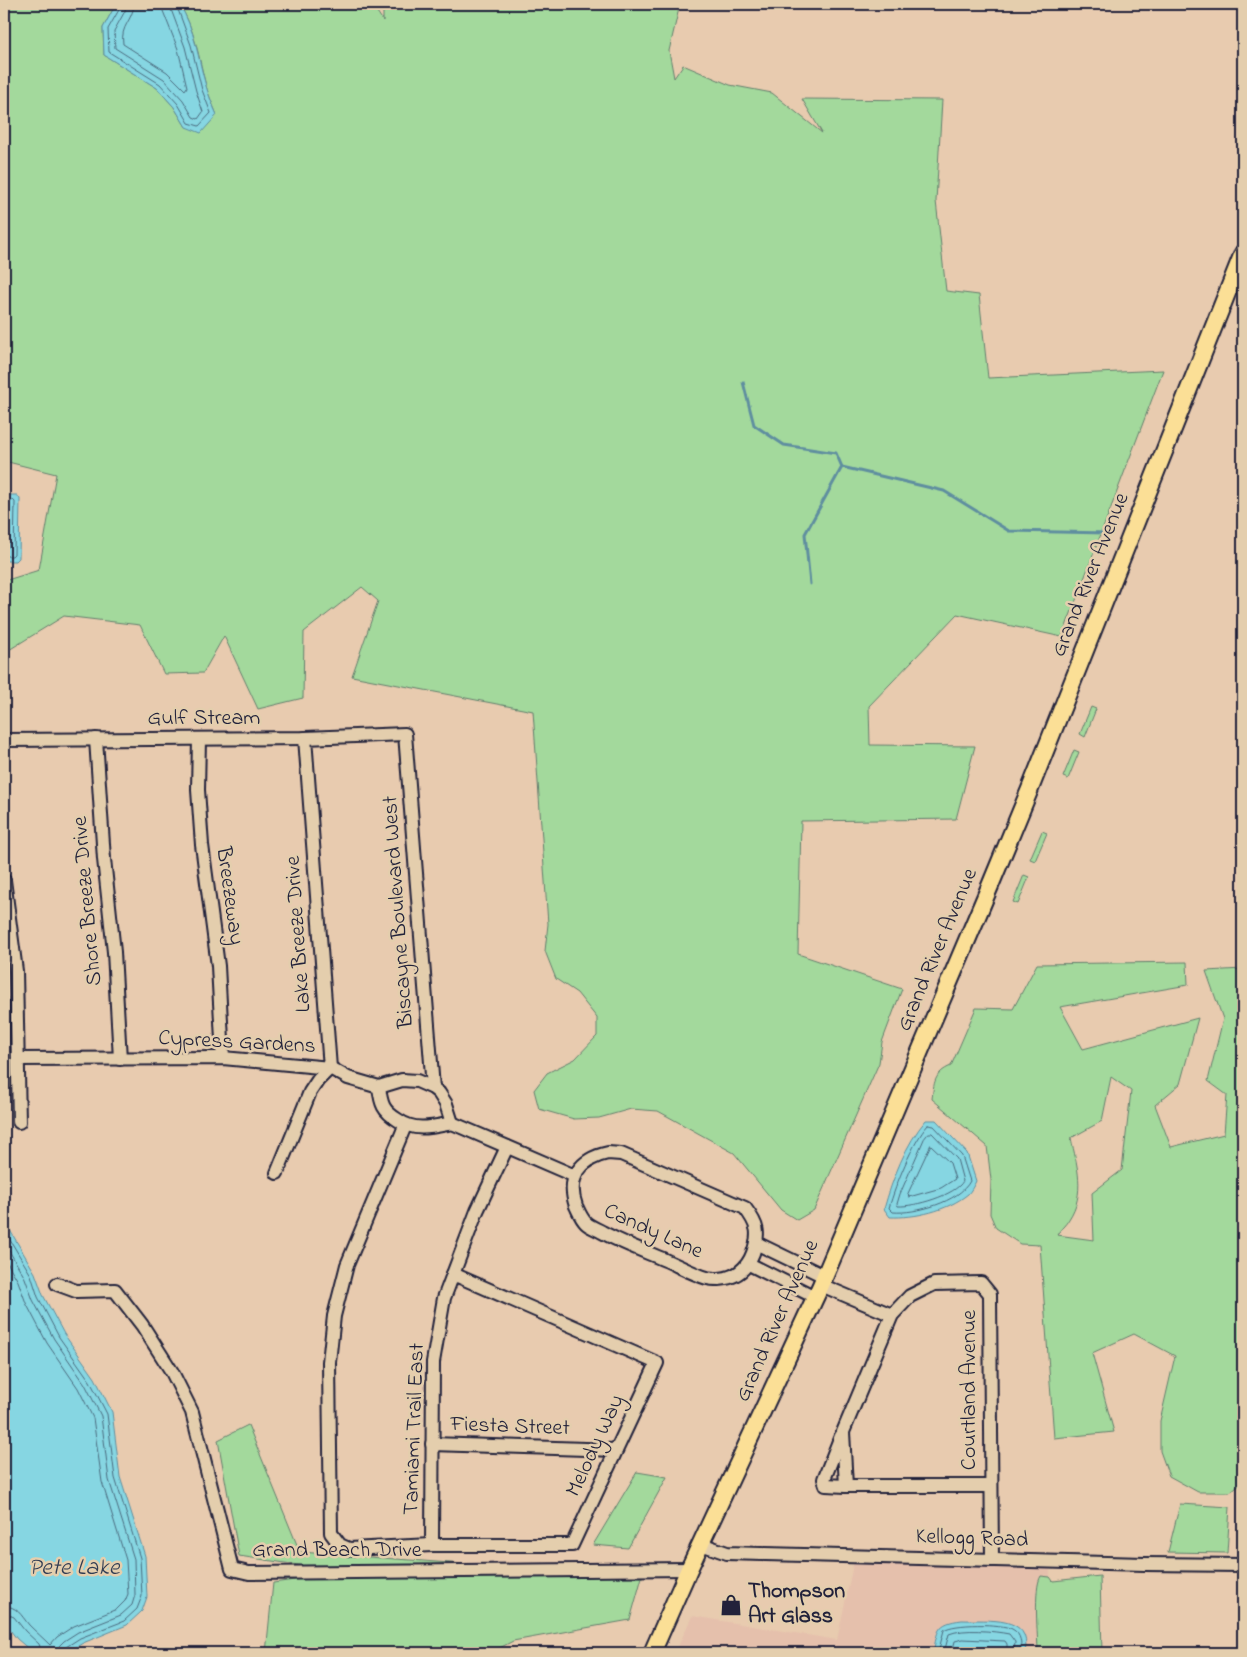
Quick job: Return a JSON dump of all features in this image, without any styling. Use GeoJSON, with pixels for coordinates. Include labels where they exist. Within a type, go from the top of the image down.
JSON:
{"type":"FeatureCollection","features":[{"type":"Feature","properties":{"kind":"main road","name":"Grand River Avenue"},"geometry":{"type":"LineString","coordinates":[[652,1653],[820,1286],[1030,789],[1243,254]]}},
{"type":"Feature","properties":{"kind":"street","name":"Gulf Stream"},"geometry":{"type":"LineString","coordinates":[[4,740],[305,738],[405,734]]}},
{"type":"Feature","properties":{"kind":"street","name":"Biscayne Boulevard West"},"geometry":{"type":"LineString","coordinates":[[405,734],[433,1088]]}},
{"type":"Feature","properties":{"kind":"street","name":"Lake Breeze Drive"},"geometry":{"type":"LineString","coordinates":[[305,738],[330,1068]]}},
{"type":"Feature","properties":{"kind":"street","name":"Shore Breeze Drive"},"geometry":{"type":"LineString","coordinates":[[96,739],[104,859],[114,952],[120,1059]]}},
{"type":"Feature","properties":{"kind":"street","name":"Breezeway"},"geometry":{"type":"LineString","coordinates":[[199,739],[198,790],[202,845],[218,966],[223,1058]]}},
{"type":"Feature","properties":{"kind":"street"},"geometry":{"type":"LineString","coordinates":[[4,880],[16,971],[19,1122]]}},
{"type":"Feature","properties":{"kind":"street","name":"Cypress Gardens"},"geometry":{"type":"LineString","coordinates":[[18,1059],[223,1058],[330,1068],[348,1078],[379,1088]]}},
{"type":"Feature","properties":{"kind":"street"},"geometry":{"type":"LineString","coordinates":[[277,1173],[310,1092],[318,1080],[330,1068]]}},
{"type":"Feature","properties":{"kind":"street"},"geometry":{"type":"LineString","coordinates":[[452,1123],[446,1104],[433,1088],[417,1081],[402,1080],[379,1088],[381,1102],[387,1114],[405,1126],[417,1128],[452,1123],[575,1176],[580,1167],[595,1156],[621,1154],[745,1208],[754,1220],[757,1230],[756,1243],[749,1264],[820,1286],[892,1315]]}},
{"type":"Feature","properties":{"kind":"street"},"geometry":{"type":"LineString","coordinates":[[405,1126],[347,1265],[334,1316],[329,1362],[331,1532],[340,1545],[349,1549],[432,1545]]}},
{"type":"Feature","properties":{"kind":"street","name":"Tamiami Trail East"},"geometry":{"type":"LineString","coordinates":[[432,1545],[433,1362],[444,1298],[477,1211],[507,1147]]}},
{"type":"Feature","properties":{"kind":"street","name":"Candy Lane"},"geometry":{"type":"LineString","coordinates":[[575,1176],[573,1187],[574,1200],[579,1213],[587,1224],[616,1239],[709,1279],[730,1277],[740,1272],[749,1264]]}},
{"type":"Feature","properties":{"kind":"street"},"geometry":{"type":"LineString","coordinates":[[756,1243],[820,1286]]}},
{"type":"Feature","properties":{"kind":"street","name":"Melody Way"},"geometry":{"type":"LineString","coordinates":[[432,1545],[572,1545],[657,1363],[453,1274]]}},
{"type":"Feature","properties":{"kind":"street","name":"Courtland Avenue"},"geometry":{"type":"LineString","coordinates":[[991,1486],[846,1486],[826,1485],[824,1479],[892,1315],[910,1296],[934,1284],[981,1283],[990,1294],[992,1560]]}},
{"type":"Feature","properties":{"kind":"street","name":"Grand Beach Drive"},"geometry":{"type":"LineString","coordinates":[[58,1284],[76,1291],[115,1290],[142,1325],[172,1372],[192,1412],[232,1569],[250,1573],[689,1569]]}},
{"type":"Feature","properties":{"kind":"street","name":"Courtland Avenue"},"geometry":{"type":"LineString","coordinates":[[843,1432],[846,1486]]}},
{"type":"Feature","properties":{"kind":"street","name":"Fiesta Street"},"geometry":{"type":"LineString","coordinates":[[432,1444],[616,1450]]}},
{"type":"Feature","properties":{"kind":"street","name":"Kellogg Road"},"geometry":{"type":"LineString","coordinates":[[701,1544],[727,1553],[1243,1565]]}},
{"type":"Feature","properties":{"kind":"shaded area"},"geometry":{"type":"Polygon","coordinates":[[[854,1560],[1050,1565],[1050,1653],[675,1653],[692,1616],[837,1640],[854,1560]]]}},
{"type":"Feature","properties":{"kind":"green space"},"geometry":{"type":"Polygon","coordinates":[[[4,4],[116,4],[103,28],[104,55],[157,88],[174,107],[186,127],[217,115],[206,86],[193,33],[179,4],[372,4],[383,21],[383,4],[680,4],[669,51],[674,78],[683,65],[730,85],[772,93],[822,133],[802,99],[942,100],[936,201],[946,291],[979,295],[988,378],[1163,370],[1062,637],[957,614],[869,706],[870,745],[975,746],[956,819],[801,821],[798,954],[902,989],[882,1042],[879,1063],[814,1210],[797,1220],[781,1210],[734,1153],[658,1111],[631,1109],[599,1118],[574,1119],[539,1109],[534,1090],[547,1073],[575,1059],[597,1036],[597,1018],[577,993],[556,979],[545,951],[548,924],[533,711],[352,676],[378,601],[362,587],[304,632],[303,698],[258,709],[224,636],[203,673],[164,674],[140,625],[64,616],[4,653],[4,581],[39,570],[56,474],[4,461],[4,4]]]}},
{"type":"Feature","properties":{"kind":"green space"},"geometry":{"type":"Polygon","coordinates":[[[1091,707],[1096,709],[1085,737],[1080,734],[1091,707]]]}},
{"type":"Feature","properties":{"kind":"green space"},"geometry":{"type":"Polygon","coordinates":[[[1074,750],[1079,752],[1068,779],[1063,777],[1074,750]]]}},
{"type":"Feature","properties":{"kind":"green space"},"geometry":{"type":"Polygon","coordinates":[[[1042,831],[1047,833],[1035,861],[1030,859],[1042,831]]]}},
{"type":"Feature","properties":{"kind":"green space"},"geometry":{"type":"Polygon","coordinates":[[[1024,875],[1029,877],[1018,904],[1013,902],[1024,875]]]}},
{"type":"Feature","properties":{"kind":"green space"},"geometry":{"type":"Polygon","coordinates":[[[1187,962],[1188,985],[1060,1007],[1083,1049],[1198,1018],[1180,1084],[1155,1105],[1171,1147],[1224,1134],[1227,1095],[1208,1081],[1223,1019],[1206,971],[1243,969],[1243,1481],[1230,1492],[1198,1492],[1169,1476],[1160,1451],[1160,1421],[1175,1356],[1134,1334],[1092,1353],[1114,1432],[1054,1438],[1040,1245],[1020,1244],[996,1228],[990,1214],[991,1180],[987,1146],[932,1099],[936,1079],[941,1072],[951,1066],[976,1008],[1013,1009],[1037,964],[1187,962]],[[1111,1077],[1102,1121],[1071,1138],[1076,1159],[1079,1189],[1074,1209],[1057,1235],[1094,1240],[1092,1193],[1122,1170],[1131,1091],[1111,1077]]]}},
{"type":"Feature","properties":{"kind":"green space"},"geometry":{"type":"Polygon","coordinates":[[[248,1425],[300,1552],[642,1577],[630,1620],[513,1641],[490,1653],[266,1653],[273,1583],[302,1579],[305,1566],[239,1556],[218,1440],[248,1425]]]}},
{"type":"Feature","properties":{"kind":"green space"},"geometry":{"type":"Polygon","coordinates":[[[637,1472],[667,1477],[628,1548],[593,1545],[637,1472]]]}},
{"type":"Feature","properties":{"kind":"green space"},"geometry":{"type":"Polygon","coordinates":[[[1180,1504],[1230,1507],[1227,1553],[1168,1552],[1180,1504]]]}},
{"type":"Feature","properties":{"kind":"green space"},"geometry":{"type":"Polygon","coordinates":[[[1041,1576],[1050,1577],[1053,1581],[1100,1576],[1102,1653],[1038,1653],[1037,1591],[1041,1576]]]}},
{"type":"Feature","properties":{"kind":"water"},"geometry":{"type":"Polygon","coordinates":[[[116,4],[179,4],[189,23],[206,86],[217,115],[201,133],[186,127],[174,107],[157,88],[104,55],[103,28],[116,4]]]}},
{"type":"Feature","properties":{"kind":"water"},"geometry":{"type":"Polygon","coordinates":[[[4,495],[17,495],[20,499],[19,558],[16,561],[4,561],[4,495]]]}},
{"type":"Feature","properties":{"kind":"water"},"geometry":{"type":"Polygon","coordinates":[[[926,1120],[936,1120],[967,1153],[976,1181],[968,1194],[941,1209],[920,1215],[890,1217],[884,1209],[891,1186],[906,1151],[926,1120]]]}},
{"type":"Feature","properties":{"kind":"water","name":"Pete Lake"},"geometry":{"type":"Polygon","coordinates":[[[4,1220],[35,1273],[43,1295],[64,1334],[95,1378],[112,1412],[120,1477],[145,1556],[147,1597],[142,1611],[127,1625],[83,1643],[66,1653],[37,1653],[31,1651],[17,1639],[4,1622],[4,1220]]]}},
{"type":"Feature","properties":{"kind":"water"},"geometry":{"type":"Polygon","coordinates":[[[962,1620],[1006,1622],[1015,1626],[1022,1632],[1026,1640],[1025,1653],[933,1653],[940,1629],[947,1623],[962,1620]]]}},
{"type":"Feature","properties":{"kind":"waterway"},"geometry":{"type":"LineString","coordinates":[[743,382],[754,425],[784,445],[836,453],[842,467],[944,491],[1009,531],[1107,533]]}},
{"type":"Feature","properties":{"kind":"waterway"},"geometry":{"type":"LineString","coordinates":[[810,584],[805,534],[842,467]]}},
{"type":"Feature","properties":{"kind":"place","name":"Thompson Art Glass"},"geometry":{"type":"Point","coordinates":[731,1605]}}]}
